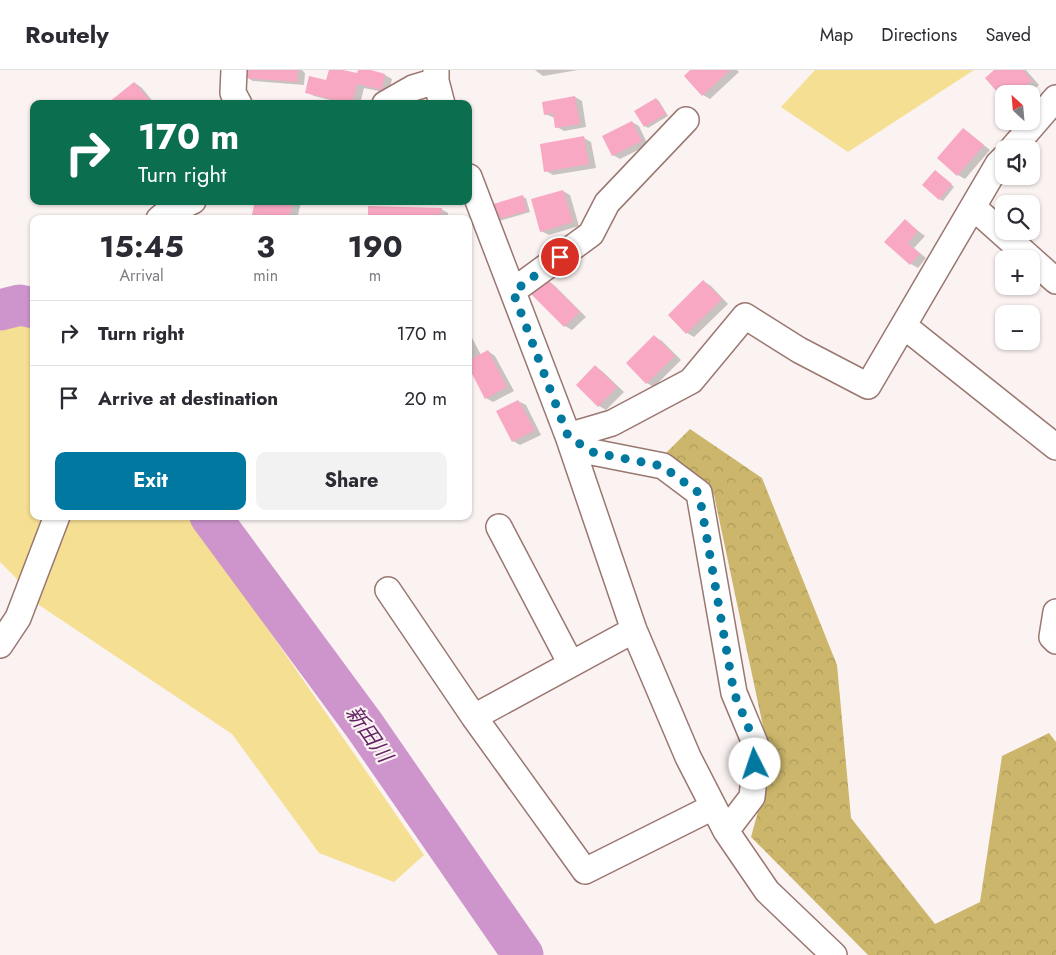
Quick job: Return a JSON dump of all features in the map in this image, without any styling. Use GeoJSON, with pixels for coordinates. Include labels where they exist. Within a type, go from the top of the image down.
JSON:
{"type":"FeatureCollection","features":[{"type":"Feature","properties":{"kind":"street"},"geometry":{"type":"LineString","coordinates":[[234,70],[233,93],[237,100]]}},
{"type":"Feature","properties":{"kind":"street"},"geometry":{"type":"LineString","coordinates":[[392,100],[413,88],[438,85]]}},
{"type":"Feature","properties":{"kind":"street"},"geometry":{"type":"LineString","coordinates":[[1020,140],[1056,98]]}},
{"type":"Feature","properties":{"kind":"street"},"geometry":{"type":"LineString","coordinates":[[513,292],[591,234],[607,203],[686,120]]}},
{"type":"Feature","properties":{"kind":"street"},"geometry":{"type":"LineString","coordinates":[[568,436],[612,423],[691,381],[744,316],[799,350],[868,386],[995,169]]}},
{"type":"Feature","properties":{"kind":"street"},"geometry":{"type":"LineString","coordinates":[[472,185],[568,436],[634,630],[688,757],[726,831],[767,891],[834,955]]}},
{"type":"Feature","properties":{"kind":"street"},"geometry":{"type":"LineString","coordinates":[[163,215],[184,205]]}},
{"type":"Feature","properties":{"kind":"street"},"geometry":{"type":"LineString","coordinates":[[973,207],[1056,280]]}},
{"type":"Feature","properties":{"kind":"street"},"geometry":{"type":"LineString","coordinates":[[904,326],[1056,447]]}},
{"type":"Feature","properties":{"kind":"street"},"geometry":{"type":"LineString","coordinates":[[568,436],[592,452],[662,466],[699,493],[734,693],[757,748],[752,797],[726,831]]}},
{"type":"Feature","properties":{"kind":"street"},"geometry":{"type":"LineString","coordinates":[[0,645],[18,618],[55,520]]}},
{"type":"Feature","properties":{"kind":"street"},"geometry":{"type":"LineString","coordinates":[[499,527],[571,664]]}},
{"type":"Feature","properties":{"kind":"street"},"geometry":{"type":"LineString","coordinates":[[388,590],[474,718],[584,871],[713,807]]}},
{"type":"Feature","properties":{"kind":"street"},"geometry":{"type":"LineString","coordinates":[[1056,612],[1052,636],[1056,641]]}},
{"type":"Feature","properties":{"kind":"street"},"geometry":{"type":"LineString","coordinates":[[474,718],[634,630]]}},
{"type":"Feature","properties":{"kind":"shaded area"},"geometry":{"type":"Polygon","coordinates":[[[815,70],[974,70],[848,152],[781,107],[815,70]]]}},
{"type":"Feature","properties":{"kind":"shaded area"},"geometry":{"type":"Polygon","coordinates":[[[30,325],[30,520],[193,520],[424,855],[394,882],[319,853],[232,734],[39,605],[0,562],[0,331],[30,325]]]}},
{"type":"Feature","properties":{"kind":"green space"},"geometry":{"type":"Polygon","coordinates":[[[690,429],[762,478],[837,665],[851,818],[935,924],[980,902],[1002,756],[1049,733],[1056,742],[1056,955],[868,955],[751,837],[771,764],[714,495],[664,455],[690,429]]]}},
{"type":"Feature","properties":{"kind":"building"},"geometry":{"type":"Polygon","coordinates":[[[245,70],[298,70],[297,82],[244,78],[245,70]]]}},
{"type":"Feature","properties":{"kind":"building"},"geometry":{"type":"Polygon","coordinates":[[[329,70],[357,73],[358,70],[371,70],[385,74],[382,90],[357,84],[353,100],[335,100],[305,93],[309,76],[326,80],[329,70]]]}},
{"type":"Feature","properties":{"kind":"building"},"geometry":{"type":"Polygon","coordinates":[[[690,70],[730,70],[702,96],[684,76],[690,70]]]}},
{"type":"Feature","properties":{"kind":"building"},"geometry":{"type":"Polygon","coordinates":[[[994,70],[1023,70],[1032,81],[1027,85],[995,85],[995,90],[985,78],[994,70]]]}},
{"type":"Feature","properties":{"kind":"building"},"geometry":{"type":"Polygon","coordinates":[[[134,82],[150,100],[112,100],[134,82]]]}},
{"type":"Feature","properties":{"kind":"building"},"geometry":{"type":"Polygon","coordinates":[[[575,96],[580,124],[555,128],[553,113],[544,115],[542,102],[575,96]]]}},
{"type":"Feature","properties":{"kind":"building"},"geometry":{"type":"Polygon","coordinates":[[[656,98],[666,114],[644,127],[634,111],[656,98]]]}},
{"type":"Feature","properties":{"kind":"building"},"geometry":{"type":"Polygon","coordinates":[[[632,121],[642,141],[612,156],[602,136],[632,121]]]}},
{"type":"Feature","properties":{"kind":"building"},"geometry":{"type":"Polygon","coordinates":[[[963,128],[984,145],[957,176],[937,158],[963,128]]]}},
{"type":"Feature","properties":{"kind":"building"},"geometry":{"type":"Polygon","coordinates":[[[584,136],[589,164],[544,172],[540,144],[584,136]]]}},
{"type":"Feature","properties":{"kind":"building"},"geometry":{"type":"Polygon","coordinates":[[[935,170],[952,184],[939,200],[922,185],[935,170]]]}},
{"type":"Feature","properties":{"kind":"building"},"geometry":{"type":"Polygon","coordinates":[[[563,190],[573,222],[540,232],[531,199],[563,190]]]}},
{"type":"Feature","properties":{"kind":"building"},"geometry":{"type":"Polygon","coordinates":[[[523,195],[527,211],[495,220],[490,205],[523,195]]]}},
{"type":"Feature","properties":{"kind":"building"},"geometry":{"type":"Polygon","coordinates":[[[254,205],[292,205],[290,215],[252,215],[254,205]]]}},
{"type":"Feature","properties":{"kind":"building"},"geometry":{"type":"Polygon","coordinates":[[[368,206],[442,208],[441,215],[368,215],[368,206]]]}},
{"type":"Feature","properties":{"kind":"building"},"geometry":{"type":"Polygon","coordinates":[[[905,219],[918,231],[908,243],[920,254],[910,265],[884,242],[905,219]]]}},
{"type":"Feature","properties":{"kind":"building"},"geometry":{"type":"Polygon","coordinates":[[[547,279],[580,312],[564,327],[531,294],[547,279]]]}},
{"type":"Feature","properties":{"kind":"building"},"geometry":{"type":"Polygon","coordinates":[[[703,280],[722,299],[686,334],[668,315],[703,280]]]}},
{"type":"Feature","properties":{"kind":"building"},"geometry":{"type":"Polygon","coordinates":[[[654,335],[675,356],[646,384],[626,363],[654,335]]]}},
{"type":"Feature","properties":{"kind":"building"},"geometry":{"type":"Polygon","coordinates":[[[488,350],[507,387],[485,399],[472,374],[472,358],[488,350]]]}},
{"type":"Feature","properties":{"kind":"building"},"geometry":{"type":"Polygon","coordinates":[[[595,365],[617,387],[598,407],[576,385],[595,365]]]}},
{"type":"Feature","properties":{"kind":"building"},"geometry":{"type":"Polygon","coordinates":[[[518,400],[535,430],[512,442],[496,411],[518,400]]]}},
{"type":"Feature","properties":{"kind":"waterway","name":"新田川"},"geometry":{"type":"LineString","coordinates":[[0,310],[20,305],[30,307]]}},
{"type":"Feature","properties":{"kind":"waterway","name":"新田川"},"geometry":{"type":"LineString","coordinates":[[213,520],[364,725],[523,955]]}},
{"type":"Feature","properties":{"kind":"route"},"geometry":{"type":"LineString","coordinates":[[560,257],[513,292],[561,418],[568,436],[592,452],[662,466],[699,493],[734,693],[757,748],[755,764]]}}]}
